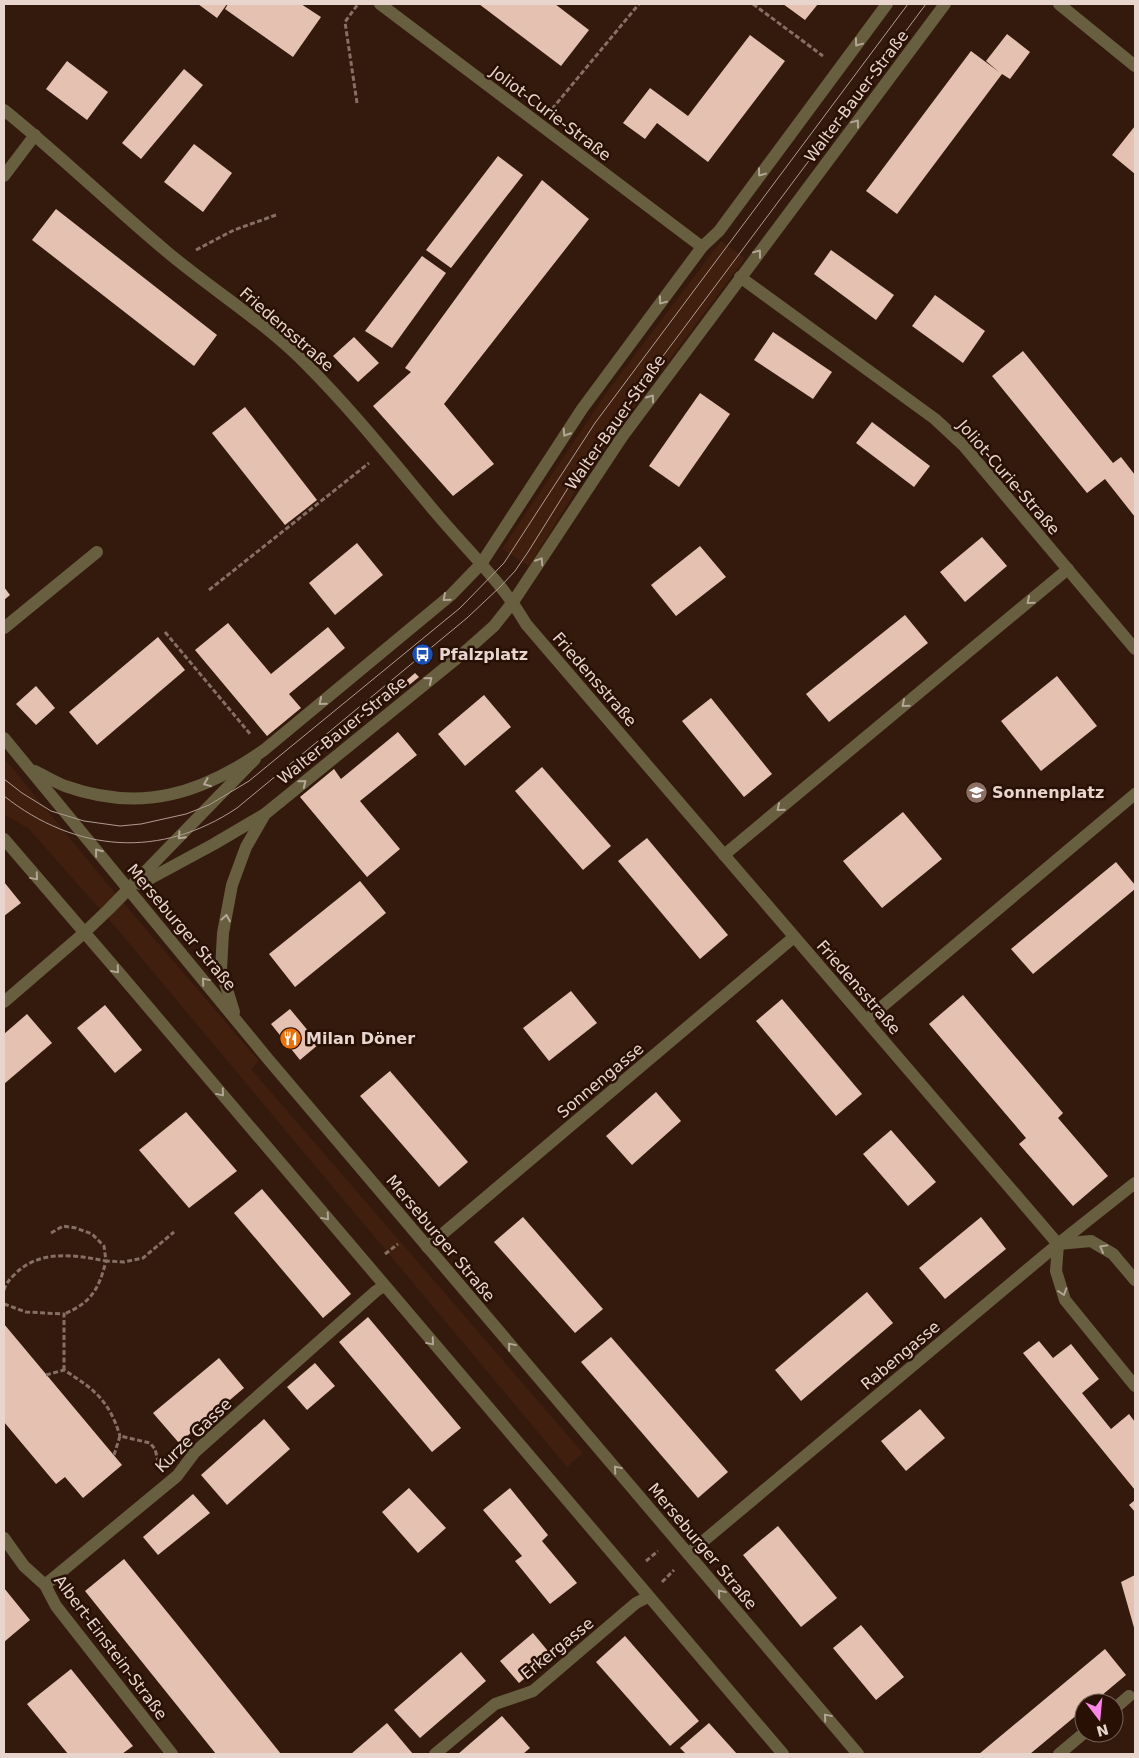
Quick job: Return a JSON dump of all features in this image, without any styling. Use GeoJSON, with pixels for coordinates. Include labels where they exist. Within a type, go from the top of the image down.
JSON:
{"type":"FeatureCollection","features":[{"type":"Feature","properties":{"kind":"street","name":"Joliot-Curie-Straße"},"geometry":{"type":"LineString","coordinates":[[380,4],[702,248]]}},
{"type":"Feature","properties":{"kind":"street","name":"Walter-Bauer-Straße"},"geometry":{"type":"LineString","coordinates":[[264,750],[451,594],[481,564],[582,409],[702,248],[719,231],[887,4]]}},
{"type":"Feature","properties":{"kind":"street","name":"Walter-Bauer-Straße"},"geometry":{"type":"LineString","coordinates":[[265,814],[494,626],[513,602],[622,437],[740,276],[945,4]]}},
{"type":"Feature","properties":{"kind":"street"},"geometry":{"type":"LineString","coordinates":[[1059,4],[1135,66]]}},
{"type":"Feature","properties":{"kind":"street","name":"Friedensstraße"},"geometry":{"type":"LineString","coordinates":[[4,110],[35,135],[166,252],[270,332],[306,363],[481,564],[513,602],[526,624],[1058,1244]]}},
{"type":"Feature","properties":{"kind":"street"},"geometry":{"type":"LineString","coordinates":[[4,176],[35,135]]}},
{"type":"Feature","properties":{"kind":"street","name":"Joliot-Curie-Straße"},"geometry":{"type":"LineString","coordinates":[[740,276],[934,419],[963,445],[1135,649]]}},
{"type":"Feature","properties":{"kind":"street"},"geometry":{"type":"LineString","coordinates":[[4,628],[98,552]]}},
{"type":"Feature","properties":{"kind":"street"},"geometry":{"type":"LineString","coordinates":[[724,855],[1068,570]]}},
{"type":"Feature","properties":{"kind":"street","name":"Merseburger Straße"},"geometry":{"type":"LineString","coordinates":[[4,738],[235,1017],[268,1060],[858,1754]]}},
{"type":"Feature","properties":{"kind":"street"},"geometry":{"type":"LineString","coordinates":[[30,769],[65,786],[101,795],[128,798],[157,798],[185,791],[208,782],[236,769],[264,750]]}},
{"type":"Feature","properties":{"kind":"street"},"geometry":{"type":"LineString","coordinates":[[4,1002],[84,933],[129,890],[264,750]]}},
{"type":"Feature","properties":{"kind":"street"},"geometry":{"type":"LineString","coordinates":[[866,1020],[1135,794]]}},
{"type":"Feature","properties":{"kind":"street"},"geometry":{"type":"LineString","coordinates":[[129,890],[265,814]]}},
{"type":"Feature","properties":{"kind":"street"},"geometry":{"type":"LineString","coordinates":[[235,1017],[221,970],[223,933],[232,885],[246,847],[265,814]]}},
{"type":"Feature","properties":{"kind":"street"},"geometry":{"type":"LineString","coordinates":[[4,839],[116,968],[782,1754]]}},
{"type":"Feature","properties":{"kind":"street","name":"Sonnengasse"},"geometry":{"type":"LineString","coordinates":[[427,1247],[794,937]]}},
{"type":"Feature","properties":{"kind":"street","name":"Rabengasse"},"geometry":{"type":"LineString","coordinates":[[688,1554],[1058,1244],[1135,1183]]}},
{"type":"Feature","properties":{"kind":"street"},"geometry":{"type":"LineString","coordinates":[[1135,1280],[1113,1254],[1091,1241],[1058,1244],[1056,1272],[1065,1300],[1135,1386]]}},
{"type":"Feature","properties":{"kind":"street","name":"Kurze Gasse"},"geometry":{"type":"LineString","coordinates":[[45,1585],[177,1476],[195,1452],[384,1286]]}},
{"type":"Feature","properties":{"kind":"street","name":"Albert-Einstein-Straße"},"geometry":{"type":"LineString","coordinates":[[4,1538],[24,1566],[45,1585],[56,1606],[172,1754]]}},
{"type":"Feature","properties":{"kind":"street","name":"Erkergasse"},"geometry":{"type":"LineString","coordinates":[[435,1754],[495,1704],[533,1691],[636,1603],[648,1597]]}},
{"type":"Feature","properties":{"kind":"street"},"geometry":{"type":"LineString","coordinates":[[1124,1700],[1129,1696]]}},
{"type":"Feature","properties":{"kind":"street"},"geometry":{"type":"LineString","coordinates":[[1059,1754],[1074,1741]]}},
{"type":"Feature","properties":{"kind":"path"},"geometry":{"type":"LineString","coordinates":[[357,103],[345,22],[358,4]]}},
{"type":"Feature","properties":{"kind":"path"},"geometry":{"type":"LineString","coordinates":[[539,125],[639,4]]}},
{"type":"Feature","properties":{"kind":"path"},"geometry":{"type":"LineString","coordinates":[[753,4],[839,68]]}},
{"type":"Feature","properties":{"kind":"path"},"geometry":{"type":"LineString","coordinates":[[166,252],[178,238],[196,250],[234,230],[276,215]]}},
{"type":"Feature","properties":{"kind":"path"},"geometry":{"type":"LineString","coordinates":[[209,590],[384,452]]}},
{"type":"Feature","properties":{"kind":"path"},"geometry":{"type":"LineString","coordinates":[[165,632],[264,750]]}},
{"type":"Feature","properties":{"kind":"path"},"geometry":{"type":"LineString","coordinates":[[4,1304],[26,1312],[64,1314],[77,1309],[91,1297],[101,1281],[106,1261],[104,1246],[92,1234],[76,1228],[63,1226],[51,1233]]}},
{"type":"Feature","properties":{"kind":"path"},"geometry":{"type":"LineString","coordinates":[[369,1267],[414,1231]]}},
{"type":"Feature","properties":{"kind":"path"},"geometry":{"type":"LineString","coordinates":[[4,1290],[5,1284],[22,1267],[45,1257],[67,1255],[124,1262],[143,1258],[174,1232]]}},
{"type":"Feature","properties":{"kind":"path"},"geometry":{"type":"LineString","coordinates":[[64,1314],[64,1370]]}},
{"type":"Feature","properties":{"kind":"path"},"geometry":{"type":"LineString","coordinates":[[46,1375],[64,1370],[81,1381],[104,1401],[114,1417],[120,1436],[114,1456]]}},
{"type":"Feature","properties":{"kind":"path"},"geometry":{"type":"LineString","coordinates":[[120,1436],[150,1443],[155,1449],[161,1473]]}},
{"type":"Feature","properties":{"kind":"path"},"geometry":{"type":"LineString","coordinates":[[630,1574],[675,1538]]}},
{"type":"Feature","properties":{"kind":"path"},"geometry":{"type":"LineString","coordinates":[[648,1597],[688,1554]]}},
{"type":"Feature","properties":{"kind":"shaded area"},"geometry":{"type":"Polygon","coordinates":[[[721,241],[745,258],[613,436],[580,484],[529,566],[502,549],[607,392],[721,241]]]}},
{"type":"Feature","properties":{"kind":"shaded area"},"geometry":{"type":"Polygon","coordinates":[[[4,758],[109,886],[259,1061],[251,1069],[583,1453],[567,1467],[118,930],[29,829],[4,814],[4,758]]]}},
{"type":"Feature","properties":{"kind":"building"},"geometry":{"type":"Polygon","coordinates":[[[198,4],[227,4],[217,18],[198,4]]]}},
{"type":"Feature","properties":{"kind":"building"},"geometry":{"type":"Polygon","coordinates":[[[228,4],[301,4],[321,17],[293,57],[225,9],[228,4]]]}},
{"type":"Feature","properties":{"kind":"building"},"geometry":{"type":"Polygon","coordinates":[[[479,4],[555,4],[589,30],[561,66],[479,4]]]}},
{"type":"Feature","properties":{"kind":"building"},"geometry":{"type":"Polygon","coordinates":[[[783,4],[818,4],[805,20],[783,4]]]}},
{"type":"Feature","properties":{"kind":"building"},"geometry":{"type":"Polygon","coordinates":[[[1007,34],[1030,52],[1010,79],[1002,74],[897,214],[866,191],[971,51],[999,72],[986,61],[1007,34]]]}},
{"type":"Feature","properties":{"kind":"building"},"geometry":{"type":"Polygon","coordinates":[[[750,35],[785,61],[708,162],[657,123],[645,139],[623,123],[650,88],[688,116],[750,35]]]}},
{"type":"Feature","properties":{"kind":"building"},"geometry":{"type":"Polygon","coordinates":[[[67,61],[108,92],[87,120],[46,89],[67,61]]]}},
{"type":"Feature","properties":{"kind":"building"},"geometry":{"type":"Polygon","coordinates":[[[184,69],[203,85],[141,159],[122,143],[184,69]]]}},
{"type":"Feature","properties":{"kind":"building"},"geometry":{"type":"Polygon","coordinates":[[[1135,126],[1135,174],[1112,155],[1135,126]]]}},
{"type":"Feature","properties":{"kind":"building"},"geometry":{"type":"Polygon","coordinates":[[[194,144],[232,173],[203,212],[164,182],[194,144]]]}},
{"type":"Feature","properties":{"kind":"building"},"geometry":{"type":"Polygon","coordinates":[[[498,156],[523,175],[451,268],[426,250],[498,156]]]}},
{"type":"Feature","properties":{"kind":"building"},"geometry":{"type":"Polygon","coordinates":[[[542,180],[589,219],[444,404],[494,464],[453,496],[373,406],[411,372],[405,368],[542,180]]]}},
{"type":"Feature","properties":{"kind":"building"},"geometry":{"type":"Polygon","coordinates":[[[56,209],[217,335],[194,366],[32,240],[56,209]]]}},
{"type":"Feature","properties":{"kind":"building"},"geometry":{"type":"Polygon","coordinates":[[[831,250],[894,295],[876,320],[814,274],[831,250]]]}},
{"type":"Feature","properties":{"kind":"building"},"geometry":{"type":"Polygon","coordinates":[[[422,256],[446,273],[392,348],[365,331],[422,256]]]}},
{"type":"Feature","properties":{"kind":"building"},"geometry":{"type":"Polygon","coordinates":[[[935,295],[985,331],[963,363],[912,326],[935,295]]]}},
{"type":"Feature","properties":{"kind":"building"},"geometry":{"type":"Polygon","coordinates":[[[773,332],[832,372],[813,399],[754,360],[773,332]]]}},
{"type":"Feature","properties":{"kind":"building"},"geometry":{"type":"Polygon","coordinates":[[[354,337],[379,363],[358,382],[333,356],[354,337]]]}},
{"type":"Feature","properties":{"kind":"building"},"geometry":{"type":"Polygon","coordinates":[[[1023,351],[1113,463],[1121,457],[1135,475],[1135,517],[1105,479],[1087,493],[992,376],[1023,351]]]}},
{"type":"Feature","properties":{"kind":"building"},"geometry":{"type":"Polygon","coordinates":[[[700,393],[730,414],[679,487],[649,466],[700,393]]]}},
{"type":"Feature","properties":{"kind":"building"},"geometry":{"type":"Polygon","coordinates":[[[245,407],[317,500],[285,525],[212,433],[245,407]]]}},
{"type":"Feature","properties":{"kind":"building"},"geometry":{"type":"Polygon","coordinates":[[[872,422],[930,466],[914,487],[856,443],[872,422]]]}},
{"type":"Feature","properties":{"kind":"building"},"geometry":{"type":"Polygon","coordinates":[[[982,537],[1007,566],[965,602],[940,572],[982,537]]]}},
{"type":"Feature","properties":{"kind":"building"},"geometry":{"type":"Polygon","coordinates":[[[357,543],[383,575],[335,615],[309,583],[357,543]]]}},
{"type":"Feature","properties":{"kind":"building"},"geometry":{"type":"Polygon","coordinates":[[[700,546],[726,577],[676,616],[651,585],[700,546]]]}},
{"type":"Feature","properties":{"kind":"building"},"geometry":{"type":"Polygon","coordinates":[[[4,587],[10,595],[4,600],[4,587]]]}},
{"type":"Feature","properties":{"kind":"building"},"geometry":{"type":"Polygon","coordinates":[[[905,615],[928,643],[829,722],[806,694],[905,615]]]}},
{"type":"Feature","properties":{"kind":"building"},"geometry":{"type":"Polygon","coordinates":[[[228,623],[271,674],[328,627],[345,648],[289,694],[301,708],[267,736],[195,650],[228,623]]]}},
{"type":"Feature","properties":{"kind":"building"},"geometry":{"type":"Polygon","coordinates":[[[158,637],[185,670],[97,745],[69,712],[158,637]]]}},
{"type":"Feature","properties":{"kind":"building"},"geometry":{"type":"Polygon","coordinates":[[[415,673],[419,677],[403,690],[400,686],[415,673]]]}},
{"type":"Feature","properties":{"kind":"building"},"geometry":{"type":"Polygon","coordinates":[[[1057,676],[1097,726],[1041,771],[1001,721],[1057,676]]]}},
{"type":"Feature","properties":{"kind":"building"},"geometry":{"type":"Polygon","coordinates":[[[36,686],[55,708],[36,725],[16,704],[36,686]]]}},
{"type":"Feature","properties":{"kind":"building"},"geometry":{"type":"Polygon","coordinates":[[[484,695],[511,727],[465,766],[438,734],[484,695]]]}},
{"type":"Feature","properties":{"kind":"building"},"geometry":{"type":"Polygon","coordinates":[[[711,698],[772,774],[744,797],[682,721],[711,698]]]}},
{"type":"Feature","properties":{"kind":"building"},"geometry":{"type":"Polygon","coordinates":[[[398,732],[417,755],[360,801],[400,849],[367,877],[300,797],[334,769],[341,779],[398,732]]]}},
{"type":"Feature","properties":{"kind":"building"},"geometry":{"type":"Polygon","coordinates":[[[542,767],[611,846],[583,870],[515,791],[542,767]]]}},
{"type":"Feature","properties":{"kind":"building"},"geometry":{"type":"Polygon","coordinates":[[[903,812],[942,859],[882,908],[843,861],[903,812]]]}},
{"type":"Feature","properties":{"kind":"building"},"geometry":{"type":"Polygon","coordinates":[[[647,838],[728,935],[700,959],[618,861],[647,838]]]}},
{"type":"Feature","properties":{"kind":"building"},"geometry":{"type":"Polygon","coordinates":[[[1116,862],[1135,885],[1135,889],[1033,974],[1011,949],[1116,862]]]}},
{"type":"Feature","properties":{"kind":"building"},"geometry":{"type":"Polygon","coordinates":[[[360,881],[386,913],[295,987],[269,954],[360,881]]]}},
{"type":"Feature","properties":{"kind":"building"},"geometry":{"type":"Polygon","coordinates":[[[4,882],[21,903],[4,916],[4,882]]]}},
{"type":"Feature","properties":{"kind":"building"},"geometry":{"type":"Polygon","coordinates":[[[571,991],[597,1023],[549,1061],[523,1028],[571,991]]]}},
{"type":"Feature","properties":{"kind":"building"},"geometry":{"type":"Polygon","coordinates":[[[963,995],[1063,1113],[1058,1118],[1108,1176],[1073,1206],[1019,1144],[1026,1138],[929,1024],[963,995]]]}},
{"type":"Feature","properties":{"kind":"building"},"geometry":{"type":"Polygon","coordinates":[[[782,999],[862,1094],[836,1116],[756,1021],[782,999]]]}},
{"type":"Feature","properties":{"kind":"building"},"geometry":{"type":"Polygon","coordinates":[[[105,1005],[142,1050],[115,1073],[77,1028],[105,1005]]]}},
{"type":"Feature","properties":{"kind":"building"},"geometry":{"type":"Polygon","coordinates":[[[290,1009],[319,1044],[300,1060],[271,1024],[290,1009]]]}},
{"type":"Feature","properties":{"kind":"building"},"geometry":{"type":"Polygon","coordinates":[[[27,1014],[52,1043],[4,1084],[4,1034],[27,1014]]]}},
{"type":"Feature","properties":{"kind":"building"},"geometry":{"type":"Polygon","coordinates":[[[390,1071],[468,1162],[439,1187],[360,1096],[390,1071]]]}},
{"type":"Feature","properties":{"kind":"building"},"geometry":{"type":"Polygon","coordinates":[[[656,1092],[681,1121],[632,1165],[606,1136],[656,1092]]]}},
{"type":"Feature","properties":{"kind":"building"},"geometry":{"type":"Polygon","coordinates":[[[186,1112],[237,1171],[189,1208],[139,1150],[186,1112]]]}},
{"type":"Feature","properties":{"kind":"building"},"geometry":{"type":"Polygon","coordinates":[[[891,1130],[936,1182],[908,1206],[863,1154],[891,1130]]]}},
{"type":"Feature","properties":{"kind":"building"},"geometry":{"type":"Polygon","coordinates":[[[262,1189],[351,1294],[323,1318],[234,1213],[262,1189]]]}},
{"type":"Feature","properties":{"kind":"building"},"geometry":{"type":"Polygon","coordinates":[[[523,1217],[603,1309],[575,1333],[494,1242],[523,1217]]]}},
{"type":"Feature","properties":{"kind":"building"},"geometry":{"type":"Polygon","coordinates":[[[981,1217],[1006,1249],[945,1299],[919,1268],[981,1217]]]}},
{"type":"Feature","properties":{"kind":"building"},"geometry":{"type":"Polygon","coordinates":[[[867,1292],[893,1323],[801,1401],[775,1370],[867,1292]]]}},
{"type":"Feature","properties":{"kind":"building"},"geometry":{"type":"Polygon","coordinates":[[[368,1317],[461,1428],[432,1452],[339,1342],[368,1317]]]}},
{"type":"Feature","properties":{"kind":"building"},"geometry":{"type":"Polygon","coordinates":[[[4,1324],[122,1465],[83,1498],[65,1477],[56,1484],[4,1422],[4,1324]]]}},
{"type":"Feature","properties":{"kind":"building"},"geometry":{"type":"Polygon","coordinates":[[[611,1337],[728,1472],[698,1498],[581,1362],[611,1337]]]}},
{"type":"Feature","properties":{"kind":"building"},"geometry":{"type":"Polygon","coordinates":[[[1039,1341],[1053,1358],[1071,1344],[1099,1379],[1082,1393],[1111,1429],[1129,1414],[1135,1422],[1135,1490],[1023,1353],[1039,1341]]]}},
{"type":"Feature","properties":{"kind":"building"},"geometry":{"type":"Polygon","coordinates":[[[219,1358],[244,1388],[179,1443],[153,1413],[219,1358]]]}},
{"type":"Feature","properties":{"kind":"building"},"geometry":{"type":"Polygon","coordinates":[[[315,1363],[335,1386],[307,1410],[287,1387],[315,1363]]]}},
{"type":"Feature","properties":{"kind":"building"},"geometry":{"type":"Polygon","coordinates":[[[920,1409],[945,1438],[906,1471],[881,1441],[920,1409]]]}},
{"type":"Feature","properties":{"kind":"building"},"geometry":{"type":"Polygon","coordinates":[[[264,1419],[290,1449],[227,1505],[201,1475],[264,1419]]]}},
{"type":"Feature","properties":{"kind":"building"},"geometry":{"type":"Polygon","coordinates":[[[409,1488],[446,1528],[418,1553],[382,1512],[409,1488]]]}},
{"type":"Feature","properties":{"kind":"building"},"geometry":{"type":"Polygon","coordinates":[[[510,1488],[548,1535],[542,1541],[577,1583],[550,1604],[515,1561],[522,1556],[483,1510],[510,1488]]]}},
{"type":"Feature","properties":{"kind":"building"},"geometry":{"type":"Polygon","coordinates":[[[193,1494],[210,1513],[158,1555],[143,1537],[193,1494]]]}},
{"type":"Feature","properties":{"kind":"building"},"geometry":{"type":"Polygon","coordinates":[[[1135,1500],[1135,1512],[1129,1505],[1135,1500]]]}},
{"type":"Feature","properties":{"kind":"building"},"geometry":{"type":"Polygon","coordinates":[[[778,1526],[837,1598],[801,1627],[743,1555],[778,1526]]]}},
{"type":"Feature","properties":{"kind":"building"},"geometry":{"type":"Polygon","coordinates":[[[124,1559],[281,1754],[216,1754],[85,1591],[124,1559]]]}},
{"type":"Feature","properties":{"kind":"building"},"geometry":{"type":"Polygon","coordinates":[[[1135,1575],[1135,1631],[1121,1582],[1135,1575]]]}},
{"type":"Feature","properties":{"kind":"building"},"geometry":{"type":"Polygon","coordinates":[[[4,1588],[30,1620],[4,1642],[4,1588]]]}},
{"type":"Feature","properties":{"kind":"building"},"geometry":{"type":"Polygon","coordinates":[[[861,1625],[904,1677],[876,1700],[833,1648],[861,1625]]]}},
{"type":"Feature","properties":{"kind":"building"},"geometry":{"type":"Polygon","coordinates":[[[533,1633],[552,1656],[519,1683],[500,1661],[533,1633]]]}},
{"type":"Feature","properties":{"kind":"building"},"geometry":{"type":"Polygon","coordinates":[[[625,1636],[699,1721],[670,1746],[596,1662],[625,1636]]]}},
{"type":"Feature","properties":{"kind":"building"},"geometry":{"type":"Polygon","coordinates":[[[1105,1649],[1126,1675],[1105,1693],[1074,1693],[1074,1717],[1030,1754],[979,1754],[1105,1649]]]}},
{"type":"Feature","properties":{"kind":"building"},"geometry":{"type":"Polygon","coordinates":[[[461,1652],[486,1681],[420,1738],[394,1710],[461,1652]]]}},
{"type":"Feature","properties":{"kind":"building"},"geometry":{"type":"Polygon","coordinates":[[[71,1669],[133,1746],[122,1754],[68,1754],[27,1704],[71,1669]]]}},
{"type":"Feature","properties":{"kind":"building"},"geometry":{"type":"Polygon","coordinates":[[[502,1716],[530,1748],[523,1754],[458,1754],[502,1716]]]}},
{"type":"Feature","properties":{"kind":"building"},"geometry":{"type":"Polygon","coordinates":[[[387,1723],[413,1754],[351,1754],[387,1723]]]}},
{"type":"Feature","properties":{"kind":"building"},"geometry":{"type":"Polygon","coordinates":[[[709,1723],[737,1754],[686,1754],[680,1748],[709,1723]]]}},
{"type":"Feature","properties":{"kind":"tram line"},"geometry":{"type":"LineString","coordinates":[[4,779],[51,811],[84,821],[120,826],[141,824],[186,814],[209,805],[249,781],[460,608],[504,563],[595,423],[908,4]]}},
{"type":"Feature","properties":{"kind":"tram line"},"geometry":{"type":"LineString","coordinates":[[4,796],[32,815],[60,829],[89,838],[119,842],[149,842],[179,836],[208,824],[237,808],[467,618],[515,571],[607,431],[926,4]]}},
{"type":"Feature","properties":{"kind":"place","name":"Pfalzplatz"},"geometry":{"type":"Point","coordinates":[423,654]}},
{"type":"Feature","properties":{"kind":"place","name":"Sonnenplatz"},"geometry":{"type":"Point","coordinates":[976,792]}},
{"type":"Feature","properties":{"kind":"place","name":"Milan Döner"},"geometry":{"type":"Point","coordinates":[290,1038]}}]}
